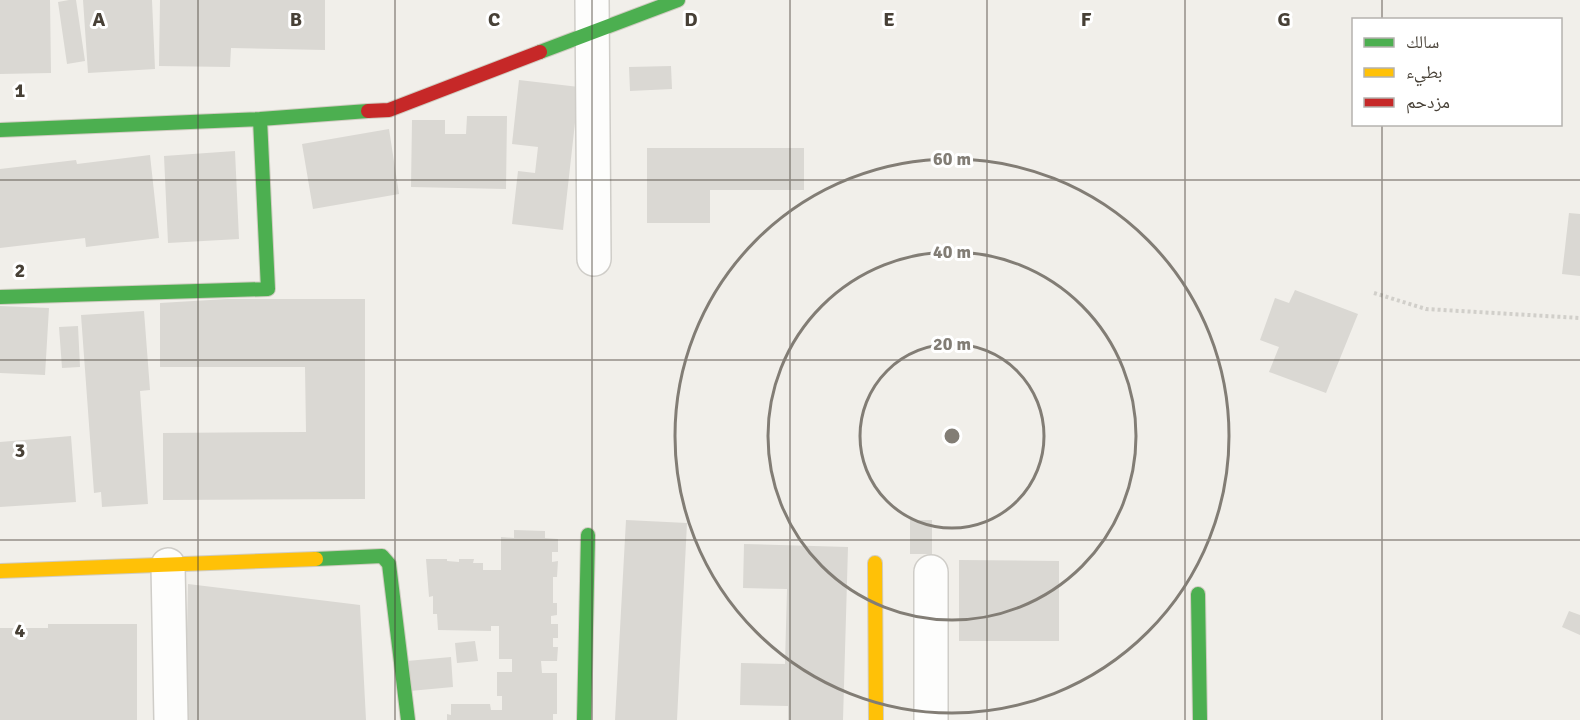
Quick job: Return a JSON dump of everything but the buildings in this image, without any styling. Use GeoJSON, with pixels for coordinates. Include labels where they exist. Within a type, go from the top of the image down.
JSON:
{"type":"FeatureCollection","features":[{"type":"Feature","properties":{"kind":"street"},"geometry":{"type":"LineString","coordinates":[[592,0],[594,259]]}},
{"type":"Feature","properties":{"kind":"street"},"geometry":{"type":"LineString","coordinates":[[0,130],[260,119],[388,110],[678,0]]}},
{"type":"Feature","properties":{"kind":"street"},"geometry":{"type":"LineString","coordinates":[[0,297],[268,289],[260,119]]}},
{"type":"Feature","properties":{"kind":"street"},"geometry":{"type":"LineString","coordinates":[[584,720],[588,535]]}},
{"type":"Feature","properties":{"kind":"street"},"geometry":{"type":"LineString","coordinates":[[0,571],[382,556],[389,564],[408,720]]}},
{"type":"Feature","properties":{"kind":"street"},"geometry":{"type":"LineString","coordinates":[[875,563],[876,720]]}},
{"type":"Feature","properties":{"kind":"street"},"geometry":{"type":"LineString","coordinates":[[168,566],[171,720]]}},
{"type":"Feature","properties":{"kind":"street"},"geometry":{"type":"LineString","coordinates":[[931,572],[932,720]]}},
{"type":"Feature","properties":{"kind":"street"},"geometry":{"type":"LineString","coordinates":[[1197,594],[1200,720]]}},
{"type":"Feature","properties":{"kind":"path"},"geometry":{"type":"LineString","coordinates":[[1374,293],[1425,309],[1580,318]]}},
{"type":"Feature","properties":{"kind":"traffic: fast"},"geometry":{"type":"LineString","coordinates":[[540,52],[678,0]]}},
{"type":"Feature","properties":{"kind":"traffic: fast"},"geometry":{"type":"LineString","coordinates":[[0,130],[260,119],[368,111]]}},
{"type":"Feature","properties":{"kind":"traffic: fast"},"geometry":{"type":"LineString","coordinates":[[0,297],[268,289],[260,119]]}},
{"type":"Feature","properties":{"kind":"traffic: fast"},"geometry":{"type":"LineString","coordinates":[[584,720],[588,535]]}},
{"type":"Feature","properties":{"kind":"traffic: fast"},"geometry":{"type":"LineString","coordinates":[[316,559],[382,556],[389,564],[408,720]]}},
{"type":"Feature","properties":{"kind":"traffic: fast"},"geometry":{"type":"LineString","coordinates":[[1198,594],[1200,720]]}},
{"type":"Feature","properties":{"kind":"traffic: slow"},"geometry":{"type":"LineString","coordinates":[[0,571],[316,559]]}},
{"type":"Feature","properties":{"kind":"traffic: slow"},"geometry":{"type":"LineString","coordinates":[[875,563],[876,720]]}},
{"type":"Feature","properties":{"kind":"traffic: jam"},"geometry":{"type":"LineString","coordinates":[[368,111],[389,110],[540,52]]}}]}
